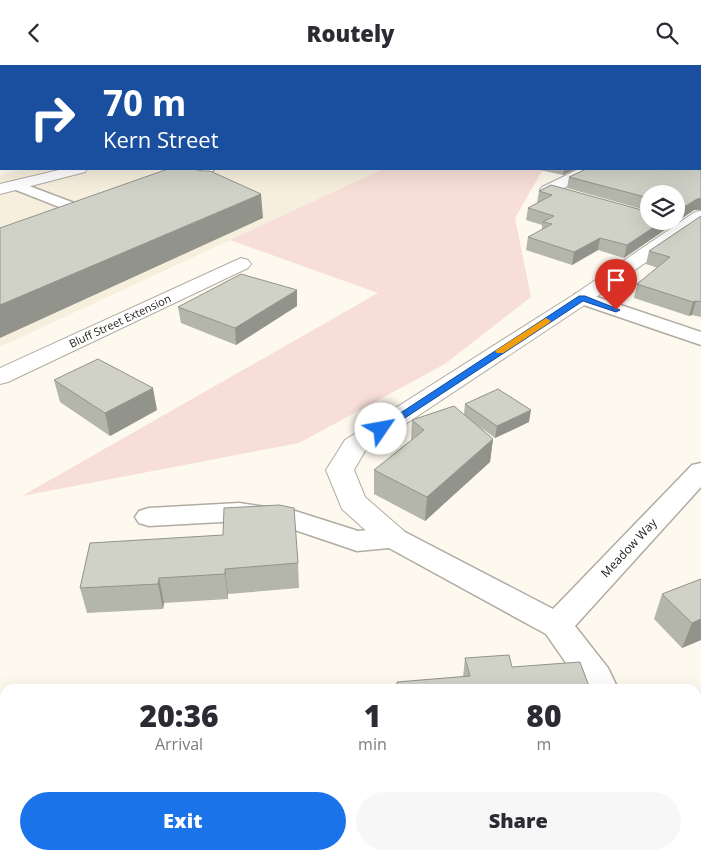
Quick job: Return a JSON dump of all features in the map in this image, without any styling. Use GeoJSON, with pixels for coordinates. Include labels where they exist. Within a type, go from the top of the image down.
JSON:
{"type":"FeatureCollection","features":[{"type":"Feature","properties":{"kind":"street"},"geometry":{"type":"LineString","coordinates":[[0,189],[76,170]]}},
{"type":"Feature","properties":{"kind":"street"},"geometry":{"type":"LineString","coordinates":[[566,195],[548,190],[588,170]]}},
{"type":"Feature","properties":{"kind":"street"},"geometry":{"type":"LineString","coordinates":[[392,537],[352,502],[340,470],[354,446],[582,298],[692,222]]}},
{"type":"Feature","properties":{"kind":"street","name":"Bluff Street Extension"},"geometry":{"type":"LineString","coordinates":[[0,377],[241,264]]}},
{"type":"Feature","properties":{"kind":"lane"},"geometry":{"type":"LineString","coordinates":[[160,185],[204,170]]}},
{"type":"Feature","properties":{"kind":"lane"},"geometry":{"type":"LineString","coordinates":[[16,185],[89,210],[85,217],[59,226]]}},
{"type":"Feature","properties":{"kind":"lane"},"geometry":{"type":"LineString","coordinates":[[582,298],[701,339]]}},
{"type":"Feature","properties":{"kind":"lane","name":"Meadow Way"},"geometry":{"type":"LineString","coordinates":[[557,625],[701,471]]}},
{"type":"Feature","properties":{"kind":"lane"},"geometry":{"type":"LineString","coordinates":[[149,517],[239,512],[295,520],[357,541],[392,537],[557,625],[599,684]]}},
{"type":"Feature","properties":{"kind":"shaded area"},"geometry":{"type":"Polygon","coordinates":[[[22,170],[381,170],[0,347],[0,175],[22,170]]]}},
{"type":"Feature","properties":{"kind":"shaded area"},"geometry":{"type":"Polygon","coordinates":[[[381,170],[544,170],[515,218],[531,297],[445,364],[299,443],[22,496],[378,293],[230,240],[381,170]]]}},
{"type":"Feature","properties":{"kind":"building"},"geometry":{"type":"Polygon","coordinates":[[[165,170],[210,171],[261,194],[0,305],[0,228],[165,170]]]}},
{"type":"Feature","properties":{"kind":"building"},"geometry":{"type":"Polygon","coordinates":[[[584,170],[701,170],[701,198],[685,206],[685,185],[640,185],[640,196],[569,177],[584,170]]]}},
{"type":"Feature","properties":{"kind":"building"},"geometry":{"type":"Polygon","coordinates":[[[551,185],[640,210],[640,230],[650,230],[627,245],[600,238],[574,252],[528,237],[552,224],[543,222],[554,216],[528,208],[552,195],[539,191],[551,185]]]}},
{"type":"Feature","properties":{"kind":"building"},"geometry":{"type":"Polygon","coordinates":[[[701,216],[701,302],[693,302],[637,284],[670,257],[649,251],[680,230],[685,230],[685,227],[701,216]]]}},
{"type":"Feature","properties":{"kind":"building"},"geometry":{"type":"Polygon","coordinates":[[[241,274],[297,290],[235,328],[178,307],[241,274]]]}},
{"type":"Feature","properties":{"kind":"building"},"geometry":{"type":"Polygon","coordinates":[[[98,359],[153,388],[105,413],[54,380],[98,359]]]}},
{"type":"Feature","properties":{"kind":"building"},"geometry":{"type":"Polygon","coordinates":[[[498,389],[531,410],[497,426],[465,404],[498,389]]]}},
{"type":"Feature","properties":{"kind":"building"},"geometry":{"type":"Polygon","coordinates":[[[454,406],[493,439],[427,497],[374,470],[424,430],[412,420],[454,406]]]}},
{"type":"Feature","properties":{"kind":"building"},"geometry":{"type":"Polygon","coordinates":[[[279,505],[294,508],[298,563],[225,569],[225,574],[159,578],[158,584],[80,588],[90,543],[223,535],[224,508],[279,505]]]}},
{"type":"Feature","properties":{"kind":"building"},"geometry":{"type":"Polygon","coordinates":[[[701,579],[701,619],[692,623],[662,594],[701,579]]]}},
{"type":"Feature","properties":{"kind":"building"},"geometry":{"type":"Polygon","coordinates":[[[509,655],[512,667],[580,662],[588,684],[397,684],[397,682],[470,676],[465,658],[509,655]]]}},
{"type":"Feature","properties":{"kind":"slow traffic"},"geometry":{"type":"LineString","coordinates":[[500,351],[546,321]]}},
{"type":"Feature","properties":{"kind":"route"},"geometry":{"type":"LineString","coordinates":[[381,429],[582,298],[616,310]]}}]}
